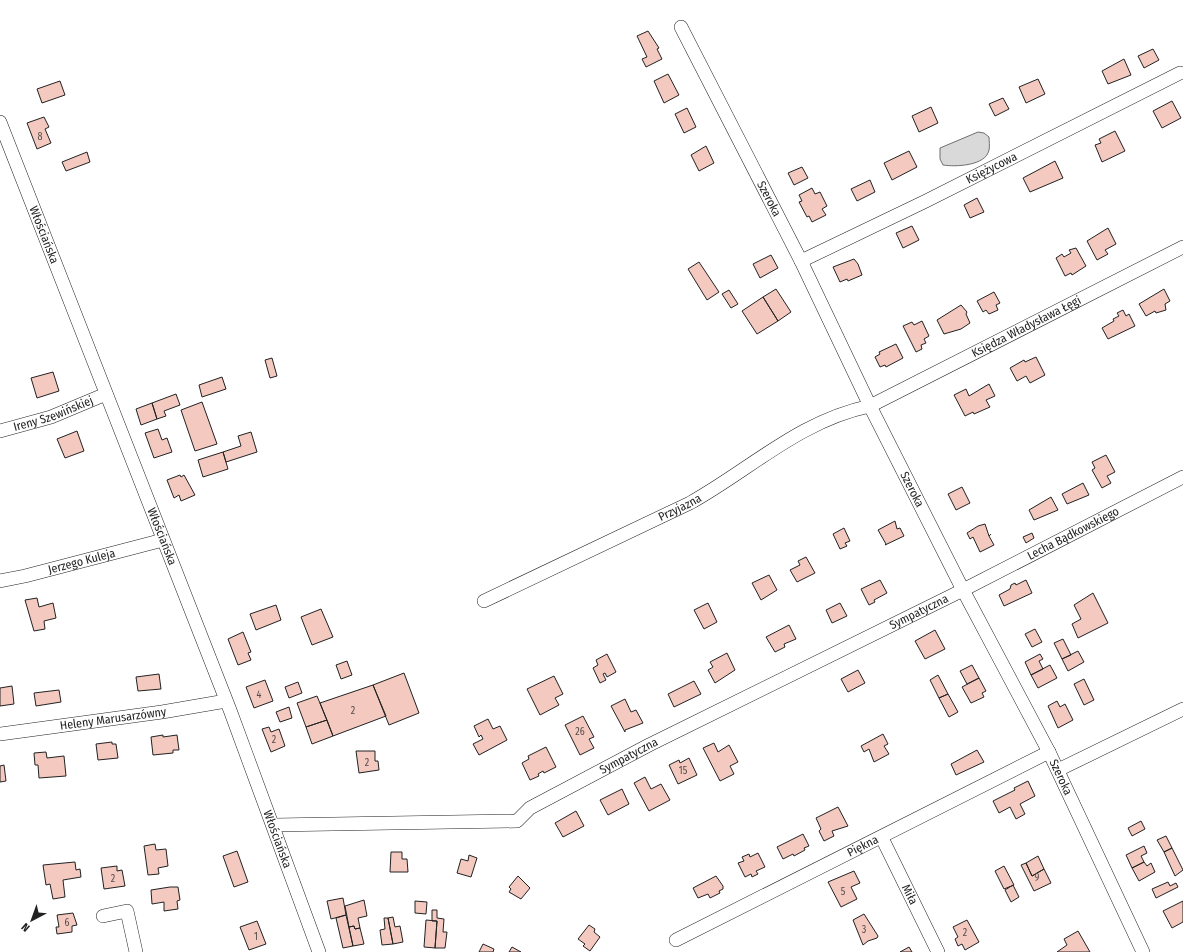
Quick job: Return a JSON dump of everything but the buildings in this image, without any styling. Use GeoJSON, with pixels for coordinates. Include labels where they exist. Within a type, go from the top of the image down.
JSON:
{"type":"FeatureCollection","features":[{"type":"Feature","properties":{"kind":"street","name":"Szeroka"},"geometry":{"type":"LineString","coordinates":[[681,27],[801,261],[870,406],[963,590],[1049,752],[1144,952]]}},
{"type":"Feature","properties":{"kind":"street","name":"Księżycowa"},"geometry":{"type":"LineString","coordinates":[[801,261],[926,202],[1180,73]]}},
{"type":"Feature","properties":{"kind":"street","name":"Włościańska"},"geometry":{"type":"LineString","coordinates":[[0,122],[274,825],[319,952]]}},
{"type":"Feature","properties":{"kind":"street","name":"Księdza Władysława Łęgi"},"geometry":{"type":"LineString","coordinates":[[870,406],[1183,247]]}},
{"type":"Feature","properties":{"kind":"street","name":"Ireny Szewińskiej"},"geometry":{"type":"LineString","coordinates":[[0,431],[51,417],[106,394]]}},
{"type":"Feature","properties":{"kind":"street","name":"Przyjazna"},"geometry":{"type":"LineString","coordinates":[[484,601],[690,503],[718,487],[786,440],[803,431],[837,414],[870,406]]}},
{"type":"Feature","properties":{"kind":"street","name":"Lecha Bądkowskiego"},"geometry":{"type":"LineString","coordinates":[[963,590],[1183,477]]}},
{"type":"Feature","properties":{"kind":"street","name":"Jerzego Kuleja"},"geometry":{"type":"LineString","coordinates":[[0,581],[25,576],[163,540]]}},
{"type":"Feature","properties":{"kind":"street","name":"Sympatyczna"},"geometry":{"type":"LineString","coordinates":[[274,825],[517,821],[530,808],[649,745],[963,590]]}},
{"type":"Feature","properties":{"kind":"street","name":"Heleny Marusarzówny"},"geometry":{"type":"LineString","coordinates":[[0,734],[162,712],[226,701]]}},
{"type":"Feature","properties":{"kind":"street"},"geometry":{"type":"LineString","coordinates":[[1058,770],[1183,709]]}},
{"type":"Feature","properties":{"kind":"street","name":"Piękna"},"geometry":{"type":"LineString","coordinates":[[676,940],[791,881],[882,838],[1049,752]]}},
{"type":"Feature","properties":{"kind":"street","name":"Miła"},"geometry":{"type":"LineString","coordinates":[[882,838],[938,952]]}},
{"type":"Feature","properties":{"kind":"street"},"geometry":{"type":"LineString","coordinates":[[103,916],[127,911],[136,952]]}},
{"type":"Feature","properties":{"kind":"shaded area"},"geometry":{"type":"Polygon","coordinates":[[[978,132],[984,133],[989,137],[989,148],[987,155],[976,162],[969,164],[955,166],[943,165],[940,159],[940,148],[978,132]]]}}]}
